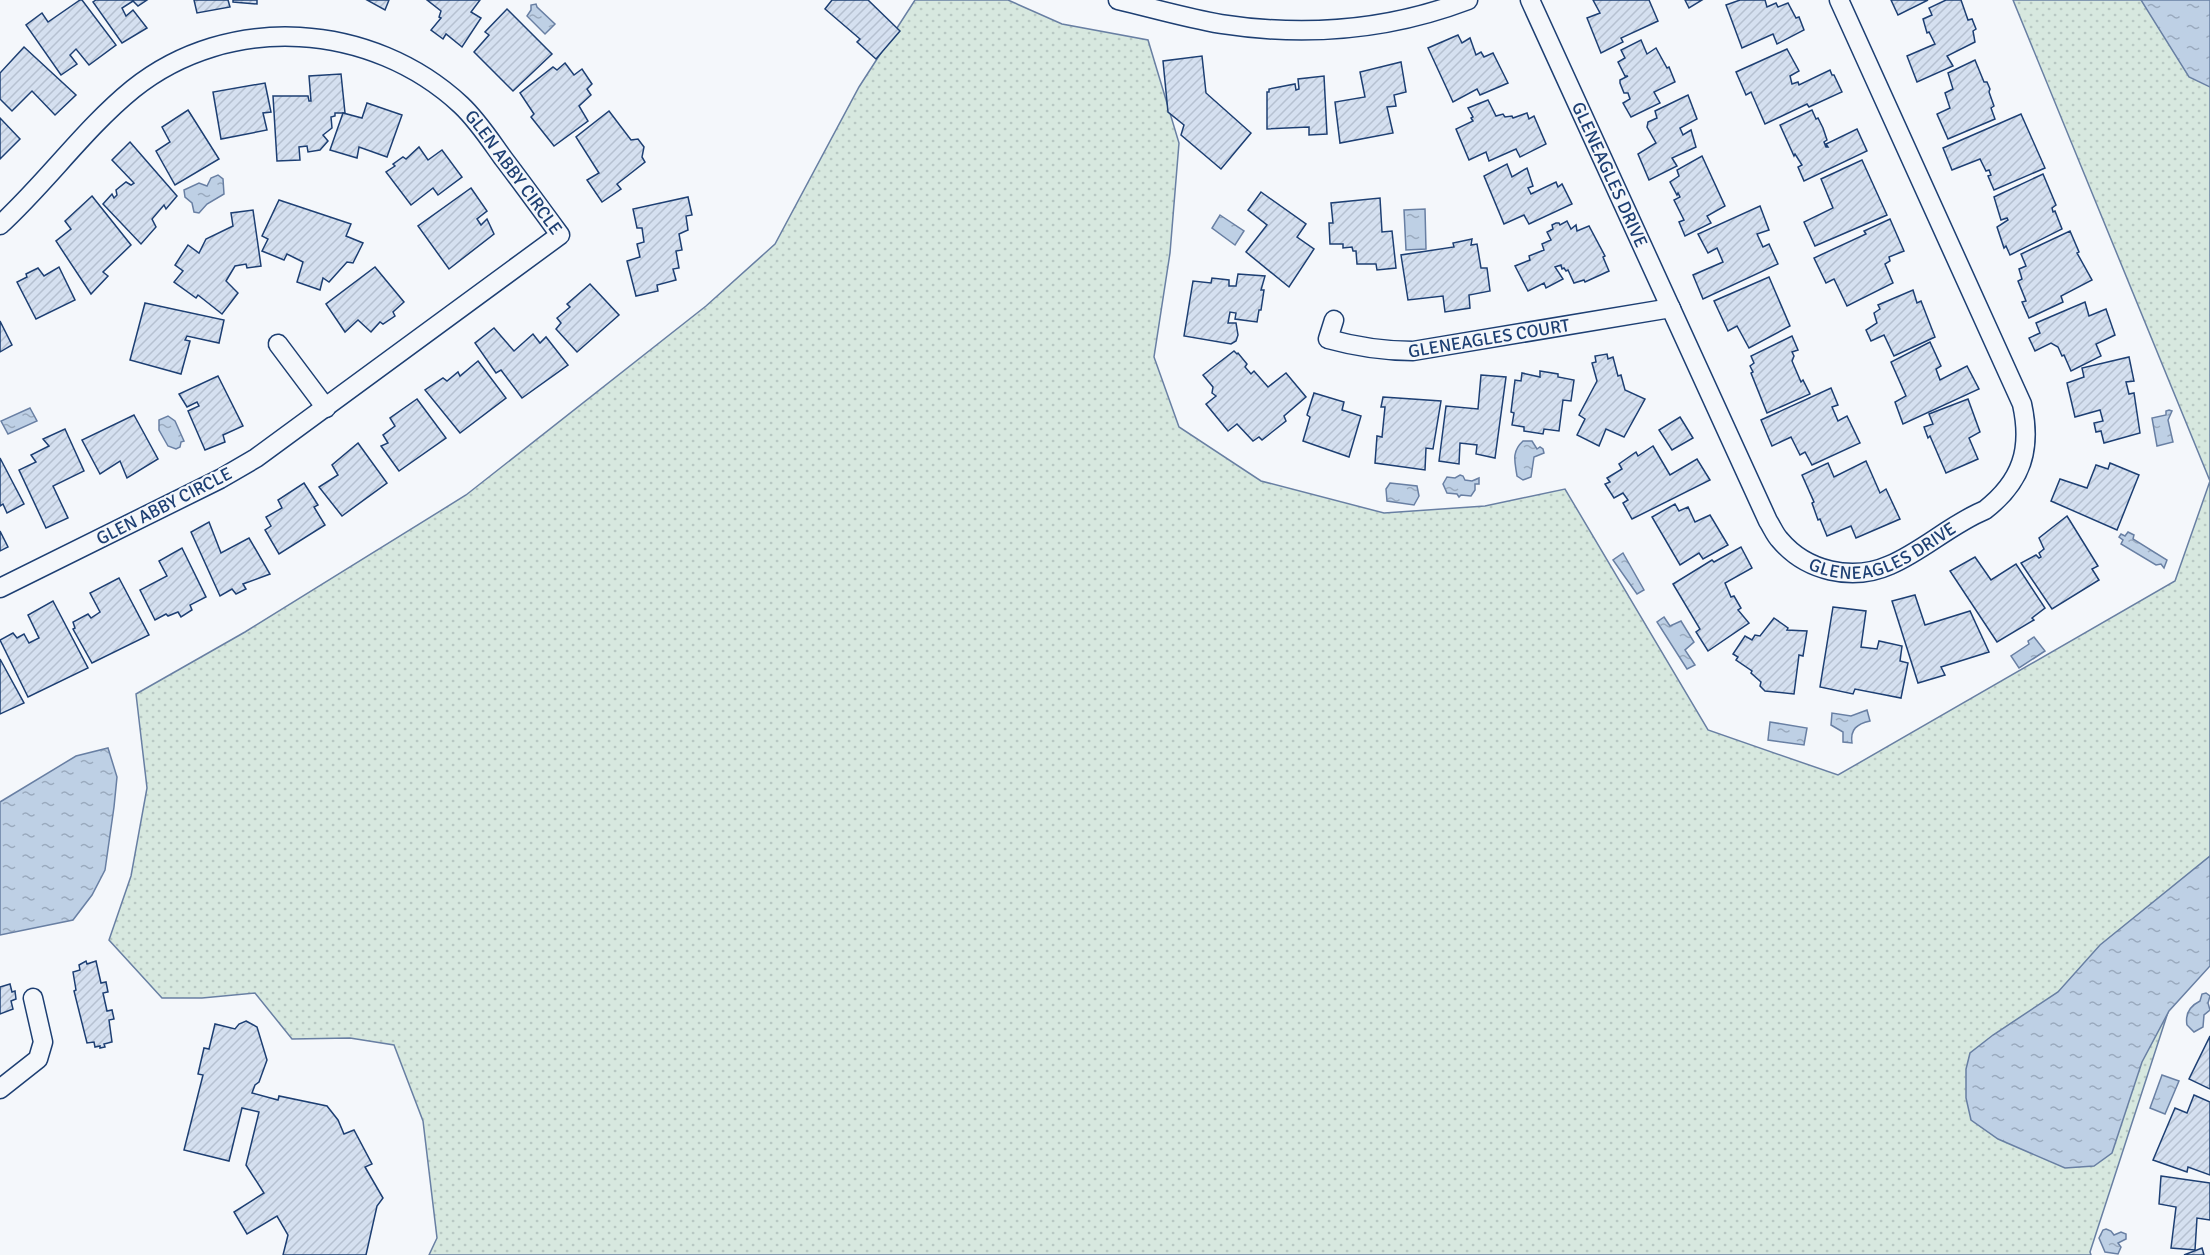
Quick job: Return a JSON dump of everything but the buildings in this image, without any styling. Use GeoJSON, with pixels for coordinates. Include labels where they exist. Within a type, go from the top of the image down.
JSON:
{"type":"FeatureCollection","features":[{"type":"Feature","properties":{"kind":"street"},"geometry":{"type":"LineString","coordinates":[[1118,0],[1219,24],[1272,30],[1311,31],[1350,29],[1397,21],[1468,0]]}},
{"type":"Feature","properties":{"kind":"street","name":"GLENEAGLES DRIVE"},"geometry":{"type":"LineString","coordinates":[[1530,0],[1767,521],[1780,540],[1794,554],[1813,565],[1845,573],[1868,572],[1890,566],[1998,500],[2013,482],[2021,464],[2026,445],[2026,423],[2022,404],[1839,0]]}},
{"type":"Feature","properties":{"kind":"street","name":"GLEN ABBY CIRCLE"},"geometry":{"type":"LineString","coordinates":[[0,225],[111,108],[134,88],[160,71],[187,57],[224,44],[260,37],[311,37],[355,45],[387,56],[414,70],[437,86],[461,105],[486,132],[560,234],[256,458],[220,479],[0,588]]}},
{"type":"Feature","properties":{"kind":"street","name":"GLENEAGLES COURT"},"geometry":{"type":"LineString","coordinates":[[1334,320],[1328,339],[1360,348],[1413,351],[1671,308]]}},
{"type":"Feature","properties":{"kind":"street"},"geometry":{"type":"LineString","coordinates":[[278,344],[326,408]]}},
{"type":"Feature","properties":{"kind":"street"},"geometry":{"type":"LineString","coordinates":[[0,1089],[38,1059],[43,1042],[33,998]]}},
{"type":"Feature","properties":{"kind":"shaded area"},"geometry":{"type":"Polygon","coordinates":[[[915,0],[1008,0],[1062,24],[1148,40],[1179,143],[1170,253],[1154,357],[1179,427],[1261,481],[1384,513],[1485,506],[1565,489],[1708,730],[1838,775],[2175,581],[2210,481],[2210,964],[2170,1006],[2090,1252],[2091,1255],[429,1255],[437,1238],[423,1121],[394,1045],[350,1038],[292,1039],[255,993],[202,998],[162,998],[109,940],[131,876],[147,788],[136,694],[245,632],[466,495],[706,306],[775,244],[859,87],[915,0]]]}},
{"type":"Feature","properties":{"kind":"shaded area"},"geometry":{"type":"Polygon","coordinates":[[[2013,0],[2210,0],[2210,481],[2013,0]]]}},
{"type":"Feature","properties":{"kind":"water"},"geometry":{"type":"Polygon","coordinates":[[[2141,0],[2210,0],[2210,87],[2189,77],[2141,0]]]}},
{"type":"Feature","properties":{"kind":"water"},"geometry":{"type":"Polygon","coordinates":[[[536,4],[555,24],[545,34],[527,16],[531,5],[536,4]]]}},
{"type":"Feature","properties":{"kind":"water"},"geometry":{"type":"Polygon","coordinates":[[[218,175],[223,179],[224,194],[207,204],[199,213],[194,212],[192,203],[185,197],[184,190],[199,183],[207,186],[211,178],[218,175]]]}},
{"type":"Feature","properties":{"kind":"water"},"geometry":{"type":"Polygon","coordinates":[[[1425,209],[1426,249],[1406,250],[1404,210],[1425,209]]]}},
{"type":"Feature","properties":{"kind":"water"},"geometry":{"type":"Polygon","coordinates":[[[1220,215],[1244,231],[1235,245],[1212,228],[1220,215]]]}},
{"type":"Feature","properties":{"kind":"water"},"geometry":{"type":"Polygon","coordinates":[[[30,408],[37,421],[8,434],[1,421],[30,408]]]}},
{"type":"Feature","properties":{"kind":"water"},"geometry":{"type":"Polygon","coordinates":[[[2166,411],[2172,411],[2168,420],[2173,442],[2157,446],[2152,418],[2166,415],[2166,411]]]}},
{"type":"Feature","properties":{"kind":"water"},"geometry":{"type":"Polygon","coordinates":[[[168,416],[175,421],[184,441],[176,449],[168,446],[159,430],[159,420],[168,416]]]}},
{"type":"Feature","properties":{"kind":"water"},"geometry":{"type":"Polygon","coordinates":[[[1523,441],[1532,441],[1537,449],[1540,447],[1543,449],[1544,453],[1534,457],[1531,477],[1523,480],[1517,476],[1515,457],[1523,441]]]}},
{"type":"Feature","properties":{"kind":"water"},"geometry":{"type":"Polygon","coordinates":[[[1460,475],[1465,480],[1472,481],[1479,478],[1479,484],[1475,484],[1475,490],[1471,496],[1461,495],[1459,497],[1457,494],[1447,493],[1443,484],[1447,477],[1455,478],[1460,475]]]}},
{"type":"Feature","properties":{"kind":"water"},"geometry":{"type":"Polygon","coordinates":[[[1390,483],[1417,486],[1419,496],[1414,505],[1387,501],[1386,489],[1390,483]]]}},
{"type":"Feature","properties":{"kind":"water"},"geometry":{"type":"Polygon","coordinates":[[[2128,532],[2134,535],[2133,539],[2167,560],[2164,568],[2161,564],[2156,565],[2121,544],[2123,540],[2119,537],[2121,534],[2125,536],[2128,532]]]}},
{"type":"Feature","properties":{"kind":"water"},"geometry":{"type":"Polygon","coordinates":[[[1623,553],[1644,590],[1637,594],[1613,560],[1623,553]]]}},
{"type":"Feature","properties":{"kind":"water"},"geometry":{"type":"Polygon","coordinates":[[[1664,617],[1670,626],[1681,621],[1694,642],[1685,650],[1695,665],[1687,669],[1657,622],[1664,617]]]}},
{"type":"Feature","properties":{"kind":"water"},"geometry":{"type":"Polygon","coordinates":[[[2034,637],[2045,651],[2019,668],[2011,656],[2029,644],[2028,641],[2034,637]]]}},
{"type":"Feature","properties":{"kind":"water"},"geometry":{"type":"Polygon","coordinates":[[[1867,710],[1870,721],[1855,728],[1852,743],[1843,742],[1843,732],[1831,725],[1832,713],[1851,716],[1867,710]]]}},
{"type":"Feature","properties":{"kind":"water"},"geometry":{"type":"Polygon","coordinates":[[[1770,722],[1807,728],[1804,745],[1768,740],[1770,722]]]}},
{"type":"Feature","properties":{"kind":"water"},"geometry":{"type":"Polygon","coordinates":[[[108,748],[117,777],[114,807],[105,870],[92,895],[73,920],[0,935],[0,802],[76,756],[108,748]]]}},
{"type":"Feature","properties":{"kind":"water"},"geometry":{"type":"Polygon","coordinates":[[[2210,856],[2210,966],[2169,1011],[2142,1062],[2112,1153],[2094,1166],[2065,1168],[1998,1139],[1971,1120],[1966,1098],[1966,1069],[1970,1053],[2058,992],[2100,945],[2210,856]]]}},
{"type":"Feature","properties":{"kind":"water"},"geometry":{"type":"Polygon","coordinates":[[[2206,993],[2210,996],[2208,1003],[2210,1010],[2204,1015],[2203,1027],[2194,1032],[2187,1025],[2188,1014],[2193,1005],[2200,1001],[2202,994],[2206,993]]]}},
{"type":"Feature","properties":{"kind":"water"},"geometry":{"type":"Polygon","coordinates":[[[2162,1075],[2179,1081],[2165,1114],[2150,1108],[2162,1075]]]}},
{"type":"Feature","properties":{"kind":"water"},"geometry":{"type":"Polygon","coordinates":[[[2106,1229],[2114,1235],[2121,1232],[2126,1234],[2126,1239],[2118,1243],[2121,1247],[2118,1254],[2105,1252],[2099,1238],[2106,1229]]]}}]}
